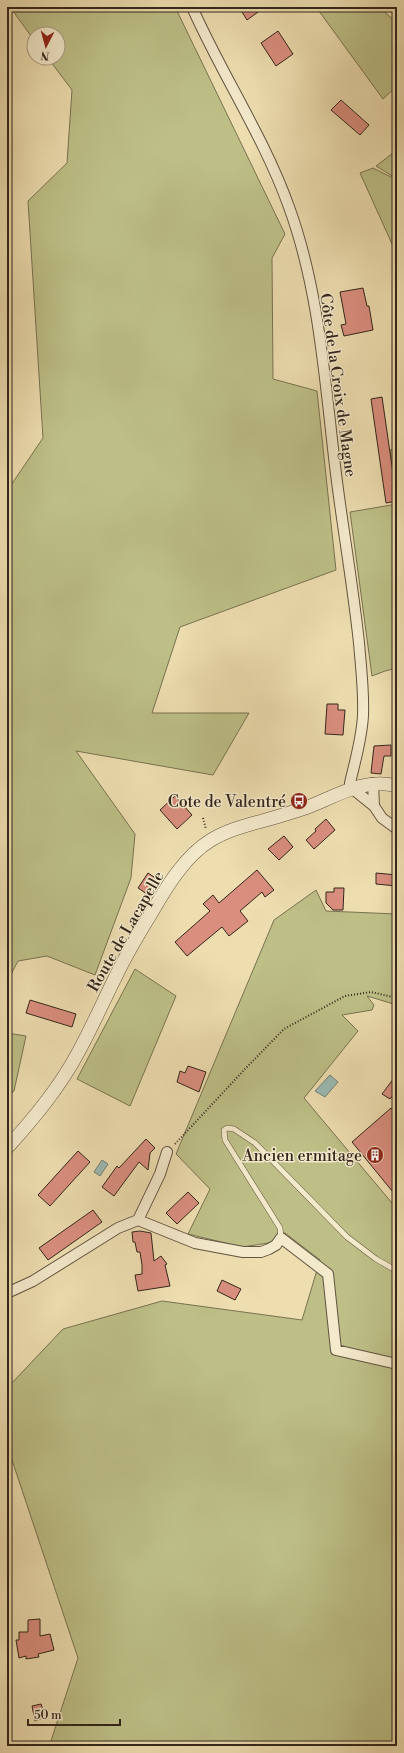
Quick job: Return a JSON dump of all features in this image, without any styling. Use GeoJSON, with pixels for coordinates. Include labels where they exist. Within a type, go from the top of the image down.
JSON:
{"type":"FeatureCollection","features":[{"type":"Feature","properties":{"kind":"street","name":"Côte de la Croix de Magne"},"geometry":{"type":"LineString","coordinates":[[192,7],[206,39],[258,134],[281,184],[302,250],[316,314],[339,498],[354,593],[362,683],[363,716],[360,738],[350,783],[352,789]]}},
{"type":"Feature","properties":{"kind":"street","name":"Route de Lacapelle"},"geometry":{"type":"LineString","coordinates":[[7,1148],[35,1118],[64,1076],[79,1052],[116,976],[142,928],[168,884],[192,856],[210,840],[227,831],[302,809],[352,789],[373,783]]}},
{"type":"Feature","properties":{"kind":"street"},"geometry":{"type":"LineString","coordinates":[[374,806],[373,783],[397,786]]}},
{"type":"Feature","properties":{"kind":"street"},"geometry":{"type":"LineString","coordinates":[[352,789],[374,806],[382,818],[397,829]]}},
{"type":"Feature","properties":{"kind":"street"},"geometry":{"type":"LineString","coordinates":[[7,1293],[33,1281],[118,1228],[138,1220],[160,1174],[167,1152]]}},
{"type":"Feature","properties":{"kind":"street"},"geometry":{"type":"LineString","coordinates":[[138,1220],[195,1243],[243,1252],[261,1252],[270,1249],[276,1245],[281,1238],[328,1274],[336,1350],[397,1364]]}},
{"type":"Feature","properties":{"kind":"lane"},"geometry":{"type":"LineString","coordinates":[[281,1238],[280,1228],[225,1140],[224,1130],[227,1128],[234,1129],[255,1144],[347,1237],[376,1259],[397,1272]]}},
{"type":"Feature","properties":{"kind":"path"},"geometry":{"type":"LineString","coordinates":[[203,818],[207,830]]}},
{"type":"Feature","properties":{"kind":"path"},"geometry":{"type":"LineString","coordinates":[[167,1152],[284,1029],[345,996],[371,992],[397,998]]}},
{"type":"Feature","properties":{"kind":"green space"},"geometry":{"type":"Polygon","coordinates":[[[10,7],[177,7],[177,11],[285,234],[272,258],[273,379],[317,391],[336,570],[180,627],[152,713],[249,713],[213,775],[76,751],[135,834],[131,878],[95,975],[47,956],[18,961],[7,982],[7,491],[43,438],[28,201],[67,163],[72,90],[54,66],[66,66],[66,26],[26,26],[26,29],[10,7]]]}},
{"type":"Feature","properties":{"kind":"green space"},"geometry":{"type":"Polygon","coordinates":[[[316,7],[379,7],[397,23],[397,86],[383,99],[316,7]]]}},
{"type":"Feature","properties":{"kind":"green space"},"geometry":{"type":"Polygon","coordinates":[[[397,150],[397,179],[376,166],[397,150]]]}},
{"type":"Feature","properties":{"kind":"green space"},"geometry":{"type":"Polygon","coordinates":[[[373,168],[397,180],[397,255],[360,173],[373,168]]]}},
{"type":"Feature","properties":{"kind":"green space"},"geometry":{"type":"Polygon","coordinates":[[[397,448],[397,503],[390,450],[397,448]]]}},
{"type":"Feature","properties":{"kind":"green space"},"geometry":{"type":"Polygon","coordinates":[[[397,504],[397,668],[372,676],[350,512],[397,504]]]}},
{"type":"Feature","properties":{"kind":"green space"},"geometry":{"type":"Polygon","coordinates":[[[316,890],[326,911],[397,914],[397,1005],[367,996],[374,1005],[372,1010],[342,1015],[358,1031],[304,1098],[397,1209],[397,1746],[56,1746],[50,1744],[78,1658],[7,1445],[7,1396],[9,1386],[63,1329],[162,1301],[302,1320],[320,1260],[285,1233],[269,1243],[242,1247],[188,1234],[210,1189],[176,1154],[274,920],[316,890]]]}},
{"type":"Feature","properties":{"kind":"green space"},"geometry":{"type":"Polygon","coordinates":[[[135,969],[176,996],[130,1106],[77,1079],[135,969]]]}},
{"type":"Feature","properties":{"kind":"green space"},"geometry":{"type":"Polygon","coordinates":[[[7,1033],[26,1036],[14,1091],[7,1097],[7,1033]]]}},
{"type":"Feature","properties":{"kind":"water"},"geometry":{"type":"Polygon","coordinates":[[[330,1075],[338,1082],[325,1097],[315,1091],[330,1075]]]}},
{"type":"Feature","properties":{"kind":"water"},"geometry":{"type":"Polygon","coordinates":[[[102,1160],[108,1164],[100,1176],[94,1172],[102,1160]]]}},
{"type":"Feature","properties":{"kind":"building"},"geometry":{"type":"Polygon","coordinates":[[[239,7],[265,7],[247,20],[239,7]]]}},
{"type":"Feature","properties":{"kind":"building"},"geometry":{"type":"Polygon","coordinates":[[[278,31],[293,54],[276,66],[261,43],[278,31]]]}},
{"type":"Feature","properties":{"kind":"building"},"geometry":{"type":"Polygon","coordinates":[[[341,100],[369,125],[360,135],[331,110],[341,100]]]}},
{"type":"Feature","properties":{"kind":"building"},"geometry":{"type":"Polygon","coordinates":[[[363,288],[367,306],[369,306],[373,330],[344,336],[341,325],[346,324],[340,292],[363,288]]]}},
{"type":"Feature","properties":{"kind":"building"},"geometry":{"type":"Polygon","coordinates":[[[382,397],[397,501],[386,503],[371,399],[382,397]]]}},
{"type":"Feature","properties":{"kind":"building"},"geometry":{"type":"Polygon","coordinates":[[[327,704],[338,704],[338,710],[345,710],[343,735],[325,734],[327,704]]]}},
{"type":"Feature","properties":{"kind":"building"},"geometry":{"type":"Polygon","coordinates":[[[391,745],[391,756],[384,756],[381,774],[371,773],[374,746],[391,745]]]}},
{"type":"Feature","properties":{"kind":"building"},"geometry":{"type":"Polygon","coordinates":[[[175,796],[192,815],[177,829],[160,810],[175,796]]]}},
{"type":"Feature","properties":{"kind":"building"},"geometry":{"type":"Polygon","coordinates":[[[326,819],[335,830],[314,849],[306,840],[326,819]]]}},
{"type":"Feature","properties":{"kind":"building"},"geometry":{"type":"Polygon","coordinates":[[[284,836],[293,847],[279,860],[268,849],[284,836]]]}},
{"type":"Feature","properties":{"kind":"building"},"geometry":{"type":"Polygon","coordinates":[[[257,870],[274,890],[265,897],[262,892],[240,911],[248,921],[229,936],[222,927],[187,956],[175,942],[210,911],[203,904],[213,895],[219,903],[257,870]]]}},
{"type":"Feature","properties":{"kind":"building"},"geometry":{"type":"Polygon","coordinates":[[[148,873],[160,881],[150,896],[138,888],[148,873]]]}},
{"type":"Feature","properties":{"kind":"building"},"geometry":{"type":"Polygon","coordinates":[[[376,873],[397,875],[397,886],[376,884],[376,873]]]}},
{"type":"Feature","properties":{"kind":"building"},"geometry":{"type":"Polygon","coordinates":[[[334,888],[344,888],[343,910],[333,910],[326,903],[326,892],[334,892],[334,888]]]}},
{"type":"Feature","properties":{"kind":"building"},"geometry":{"type":"Polygon","coordinates":[[[30,1000],[76,1014],[72,1027],[26,1013],[30,1000]]]}},
{"type":"Feature","properties":{"kind":"building"},"geometry":{"type":"Polygon","coordinates":[[[188,1066],[206,1072],[199,1092],[177,1082],[180,1071],[185,1073],[188,1066]]]}},
{"type":"Feature","properties":{"kind":"building"},"geometry":{"type":"Polygon","coordinates":[[[397,1074],[397,1090],[390,1099],[382,1094],[397,1074]]]}},
{"type":"Feature","properties":{"kind":"building","name":"Ancien ermitage"},"geometry":{"type":"Polygon","coordinates":[[[391,1108],[397,1115],[397,1197],[352,1142],[391,1108]]]}},
{"type":"Feature","properties":{"kind":"building"},"geometry":{"type":"Polygon","coordinates":[[[146,1139],[155,1148],[150,1153],[148,1170],[139,1162],[114,1196],[102,1187],[117,1166],[119,1168],[146,1139]]]}},
{"type":"Feature","properties":{"kind":"building"},"geometry":{"type":"Polygon","coordinates":[[[78,1151],[90,1162],[50,1206],[38,1195],[78,1151]]]}},
{"type":"Feature","properties":{"kind":"building"},"geometry":{"type":"Polygon","coordinates":[[[188,1192],[199,1203],[177,1224],[166,1213],[188,1192]]]}},
{"type":"Feature","properties":{"kind":"building"},"geometry":{"type":"Polygon","coordinates":[[[93,1210],[102,1222],[48,1260],[39,1248],[93,1210]]]}},
{"type":"Feature","properties":{"kind":"building"},"geometry":{"type":"Polygon","coordinates":[[[140,1231],[151,1233],[154,1261],[161,1256],[167,1264],[165,1265],[170,1286],[138,1291],[135,1275],[142,1274],[142,1265],[140,1252],[137,1252],[135,1242],[133,1242],[132,1232],[140,1231]]]}},
{"type":"Feature","properties":{"kind":"building"},"geometry":{"type":"Polygon","coordinates":[[[222,1280],[241,1289],[235,1300],[217,1291],[222,1280]]]}},
{"type":"Feature","properties":{"kind":"building"},"geometry":{"type":"Polygon","coordinates":[[[40,1619],[40,1636],[50,1634],[54,1650],[38,1654],[39,1657],[26,1659],[26,1656],[19,1658],[16,1640],[19,1640],[19,1632],[28,1632],[28,1620],[40,1619]]]}},
{"type":"Feature","properties":{"kind":"building"},"geometry":{"type":"Polygon","coordinates":[[[41,1704],[45,1717],[35,1721],[32,1706],[41,1704]]]}},
{"type":"Feature","properties":{"kind":"place","name":"Cote de Valentré"},"geometry":{"type":"Point","coordinates":[299,801]}},
{"type":"Feature","properties":{"kind":"place","name":"Ancien ermitage"},"geometry":{"type":"Point","coordinates":[375,1155]}}]}
